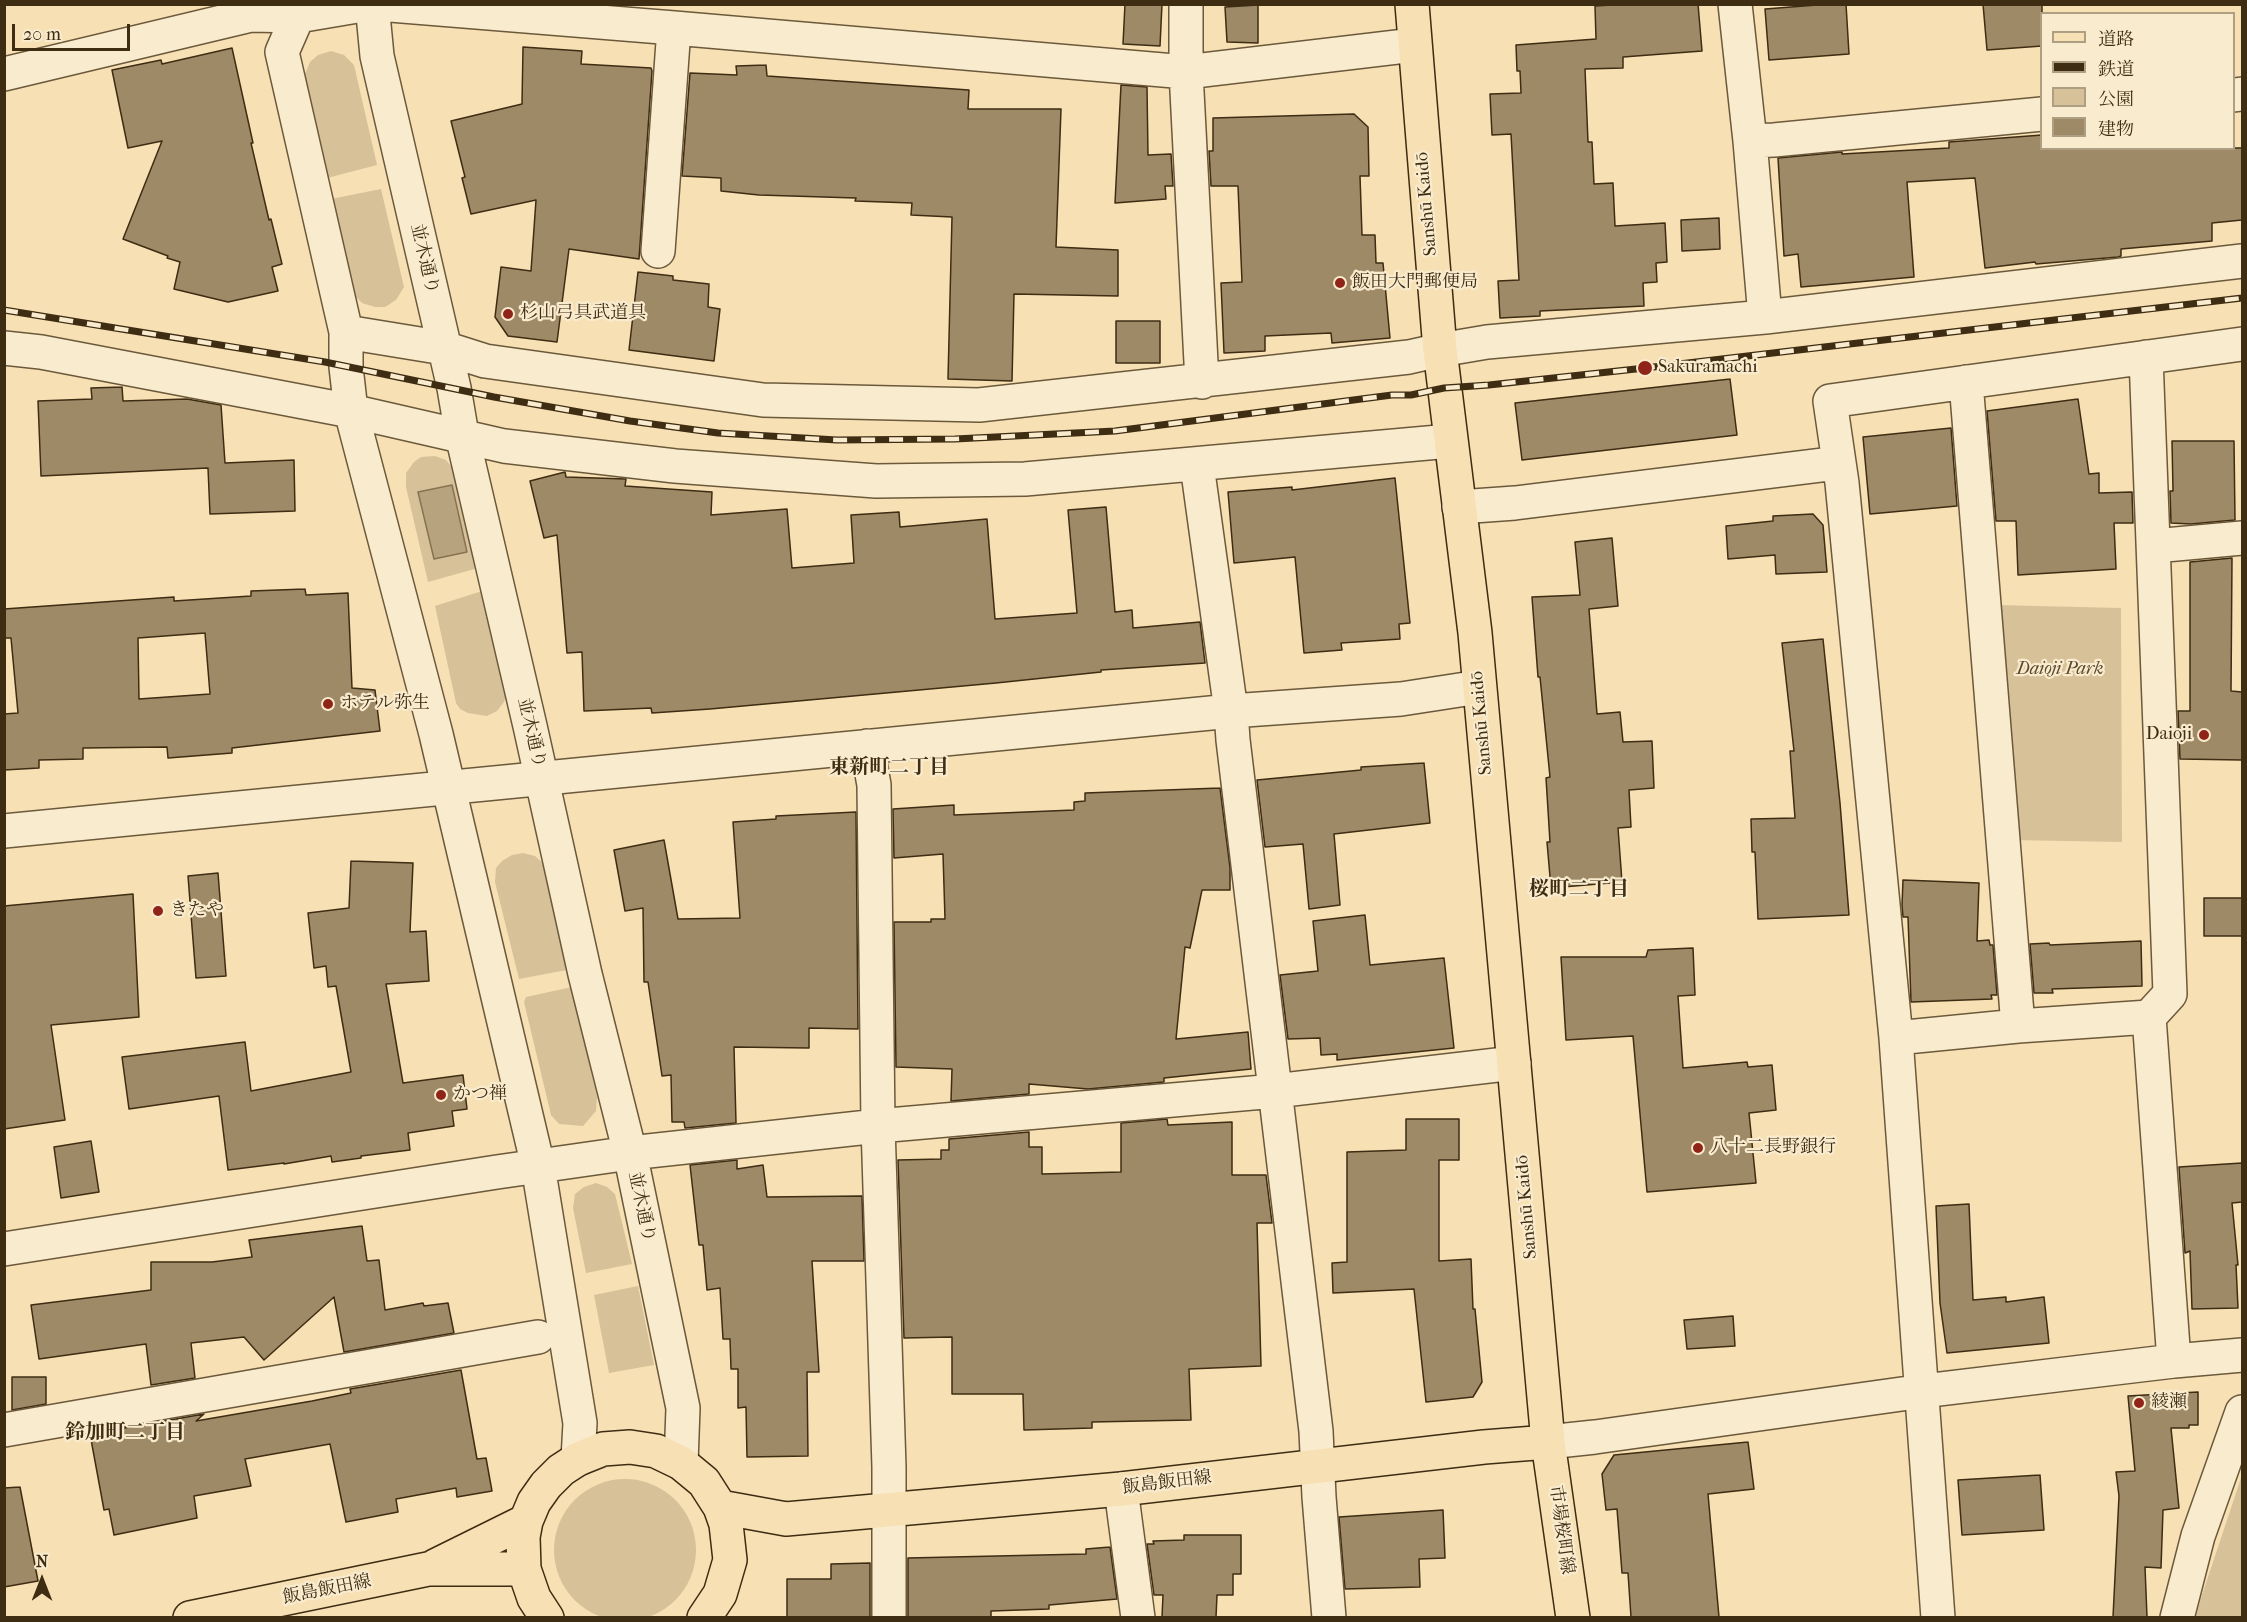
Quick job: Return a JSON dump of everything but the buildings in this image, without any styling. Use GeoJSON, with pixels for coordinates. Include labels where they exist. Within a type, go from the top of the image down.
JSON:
{"type":"FeatureCollection","features":[{"type":"Feature","properties":{"kind":"main road","name":"Sanshū Kaidō"},"geometry":{"type":"LineString","coordinates":[[1412,4],[1440,350],[1475,633],[1548,1442]]}},
{"type":"Feature","properties":{"kind":"main road","name":"飯島飯田線"},"geometry":{"type":"LineString","coordinates":[[720,1507],[786,1519],[1121,1489],[1548,1442]]}},
{"type":"Feature","properties":{"kind":"main road","name":"市場桜町線"},"geometry":{"type":"LineString","coordinates":[[1548,1442],[1573,1617]]}},
{"type":"Feature","properties":{"kind":"main road","name":"飯島飯田線"},"geometry":{"type":"LineString","coordinates":[[428,1569],[533,1601],[523,1545],[526,1521],[534,1502],[561,1470],[578,1459],[603,1449],[630,1447],[656,1451],[681,1463],[704,1482],[720,1507],[729,1543],[728,1569],[717,1610]]}},
{"type":"Feature","properties":{"kind":"main road","name":"飯島飯田線"},"geometry":{"type":"LineString","coordinates":[[729,1543],[786,1519]]}},
{"type":"Feature","properties":{"kind":"main road","name":"飯島飯田線"},"geometry":{"type":"LineString","coordinates":[[190,1617],[428,1569],[526,1521]]}},
{"type":"Feature","properties":{"kind":"street"},"geometry":{"type":"LineString","coordinates":[[4,74],[251,15],[371,4]]}},
{"type":"Feature","properties":{"kind":"street","name":"並木通り"},"geometry":{"type":"LineString","coordinates":[[371,4],[377,56],[454,387],[462,435],[585,974],[630,1153],[683,1407],[681,1463]]}},
{"type":"Feature","properties":{"kind":"street"},"geometry":{"type":"LineString","coordinates":[[378,4],[696,21],[1186,72],[1414,45]]}},
{"type":"Feature","properties":{"kind":"street"},"geometry":{"type":"LineString","coordinates":[[1186,4],[1186,72],[1202,382]]}},
{"type":"Feature","properties":{"kind":"street"},"geometry":{"type":"LineString","coordinates":[[1735,4],[1750,141],[1765,317]]}},
{"type":"Feature","properties":{"kind":"street"},"geometry":{"type":"LineString","coordinates":[[300,10],[282,52],[346,332],[346,367],[351,411],[449,787],[538,1166],[580,1423],[578,1459]]}},
{"type":"Feature","properties":{"kind":"street"},"geometry":{"type":"LineString","coordinates":[[658,250],[696,21]]}},
{"type":"Feature","properties":{"kind":"street"},"geometry":{"type":"LineString","coordinates":[[1750,141],[2040,114]]}},
{"type":"Feature","properties":{"kind":"street"},"geometry":{"type":"LineString","coordinates":[[346,332],[444,348],[485,361],[763,400],[979,405],[1202,382],[1408,357],[1487,342],[1765,317],[2242,261]]}},
{"type":"Feature","properties":{"kind":"street"},"geometry":{"type":"LineString","coordinates":[[1938,1617],[1896,1038],[1842,483],[1830,401],[2242,344]]}},
{"type":"Feature","properties":{"kind":"street"},"geometry":{"type":"LineString","coordinates":[[4,348],[41,352],[351,411],[504,446],[675,466],[876,481],[1025,479],[1450,441]]}},
{"type":"Feature","properties":{"kind":"street"},"geometry":{"type":"LineString","coordinates":[[1896,1038],[2018,1026],[2149,1017],[2169,994],[2146,357]]}},
{"type":"Feature","properties":{"kind":"street"},"geometry":{"type":"LineString","coordinates":[[1966,382],[2018,1026]]}},
{"type":"Feature","properties":{"kind":"street"},"geometry":{"type":"LineString","coordinates":[[1459,507],[1515,503],[1838,463]]}},
{"type":"Feature","properties":{"kind":"street"},"geometry":{"type":"LineString","coordinates":[[1197,465],[1231,711],[1316,1431],[1329,1617]]}},
{"type":"Feature","properties":{"kind":"street"},"geometry":{"type":"LineString","coordinates":[[2154,546],[2242,538]]}},
{"type":"Feature","properties":{"kind":"street"},"geometry":{"type":"LineString","coordinates":[[4,831],[1231,711],[1401,699],[1479,687]]}},
{"type":"Feature","properties":{"kind":"street"},"geometry":{"type":"LineString","coordinates":[[867,746],[874,785],[878,1126],[889,1467],[889,1617]]}},
{"type":"Feature","properties":{"kind":"street"},"geometry":{"type":"LineString","coordinates":[[2149,1017],[2174,1361]]}},
{"type":"Feature","properties":{"kind":"street"},"geometry":{"type":"LineString","coordinates":[[4,1249],[630,1153],[878,1126],[1275,1091],[1514,1063]]}},
{"type":"Feature","properties":{"kind":"street"},"geometry":{"type":"LineString","coordinates":[[4,1430],[538,1337]]}},
{"type":"Feature","properties":{"kind":"street"},"geometry":{"type":"LineString","coordinates":[[1548,1442],[1923,1391],[2242,1355]]}},
{"type":"Feature","properties":{"kind":"street"},"geometry":{"type":"LineString","coordinates":[[2177,1617],[2198,1536],[2242,1412]]}},
{"type":"Feature","properties":{"kind":"street"},"geometry":{"type":"LineString","coordinates":[[1121,1489],[1138,1617]]}},
{"type":"Feature","properties":{"kind":"green space"},"geometry":{"type":"Polygon","coordinates":[[[331,51],[344,55],[354,65],[377,165],[327,178],[306,89],[305,74],[310,62],[318,55],[331,51]]]}},
{"type":"Feature","properties":{"kind":"green space"},"geometry":{"type":"Polygon","coordinates":[[[381,189],[404,287],[396,300],[385,307],[375,307],[362,303],[354,295],[331,199],[381,189]]]}},
{"type":"Feature","properties":{"kind":"green space"},"geometry":{"type":"Polygon","coordinates":[[[435,456],[446,460],[455,471],[478,568],[428,582],[406,487],[406,473],[421,457],[435,456]]]}},
{"type":"Feature","properties":{"kind":"green space"},"geometry":{"type":"Polygon","coordinates":[[[482,591],[508,688],[504,702],[497,711],[487,716],[468,713],[460,709],[456,703],[435,606],[482,591]]]}},
{"type":"Feature","properties":{"kind":"green space","name":"Daioji Park"},"geometry":{"type":"Polygon","coordinates":[[[1994,605],[2121,608],[2122,842],[2011,840],[1994,605]]]}},
{"type":"Feature","properties":{"kind":"green space"},"geometry":{"type":"Polygon","coordinates":[[[523,853],[535,856],[544,864],[567,970],[519,979],[495,882],[496,868],[502,861],[512,855],[523,853]]]}},
{"type":"Feature","properties":{"kind":"green space"},"geometry":{"type":"Polygon","coordinates":[[[572,987],[597,1097],[596,1111],[583,1126],[559,1124],[551,1115],[524,1002],[526,997],[572,987]]]}},
{"type":"Feature","properties":{"kind":"green space"},"geometry":{"type":"Polygon","coordinates":[[[596,1183],[607,1187],[615,1194],[632,1264],[586,1273],[573,1208],[575,1194],[584,1187],[596,1183]]]}},
{"type":"Feature","properties":{"kind":"green space"},"geometry":{"type":"Polygon","coordinates":[[[638,1286],[654,1365],[609,1373],[594,1295],[638,1286]]]}},
{"type":"Feature","properties":{"kind":"green space"},"geometry":{"type":"Polygon","coordinates":[[[2242,1475],[2242,1617],[2196,1617],[2201,1598],[2242,1475]]]}},
{"type":"Feature","properties":{"kind":"green space"},"geometry":{"type":"Polygon","coordinates":[[[625,1479],[652,1484],[675,1500],[691,1523],[696,1550],[691,1577],[675,1600],[652,1616],[625,1621],[598,1616],[575,1600],[559,1577],[554,1550],[559,1523],[575,1500],[598,1484],[625,1479]]]}},
{"type":"Feature","properties":{"kind":"shaded area"},"geometry":{"type":"Polygon","coordinates":[[[452,485],[467,552],[434,559],[418,492],[452,485]]]}},
{"type":"Feature","properties":{"kind":"railway"},"geometry":{"type":"LineString","coordinates":[[4,310],[325,362],[494,397],[630,421],[718,433],[837,440],[955,439],[1115,431],[1392,395],[1411,395],[1444,388],[1645,368],[2242,298]]}},
{"type":"Feature","properties":{"kind":"place","name":"飯田大門郵便局"},"geometry":{"type":"Point","coordinates":[1340,283]}},
{"type":"Feature","properties":{"kind":"place","name":"杉山弓具武道具"},"geometry":{"type":"Point","coordinates":[508,314]}},
{"type":"Feature","properties":{"kind":"place","name":"Sakuramachi"},"geometry":{"type":"Point","coordinates":[1645,368]}},
{"type":"Feature","properties":{"kind":"place","name":"ホテル弥生"},"geometry":{"type":"Point","coordinates":[328,704]}},
{"type":"Feature","properties":{"kind":"place","name":"Daioji"},"geometry":{"type":"Point","coordinates":[2204,735]}},
{"type":"Feature","properties":{"kind":"place","name":"きたや"},"geometry":{"type":"Point","coordinates":[158,911]}},
{"type":"Feature","properties":{"kind":"place","name":"かつ禅"},"geometry":{"type":"Point","coordinates":[441,1095]}},
{"type":"Feature","properties":{"kind":"place","name":"八十二長野銀行"},"geometry":{"type":"Point","coordinates":[1698,1148]}},
{"type":"Feature","properties":{"kind":"place","name":"綾瀬"},"geometry":{"type":"Point","coordinates":[2139,1403]}},
{"type":"Feature","properties":{"kind":"district","name":"東新町二丁目"},"geometry":{"type":"Point","coordinates":[889,768]}},
{"type":"Feature","properties":{"kind":"district","name":"桜町二丁目"},"geometry":{"type":"Point","coordinates":[1579,890]}},
{"type":"Feature","properties":{"kind":"district","name":"鈴加町二丁目"},"geometry":{"type":"Point","coordinates":[125,1433]}}]}
